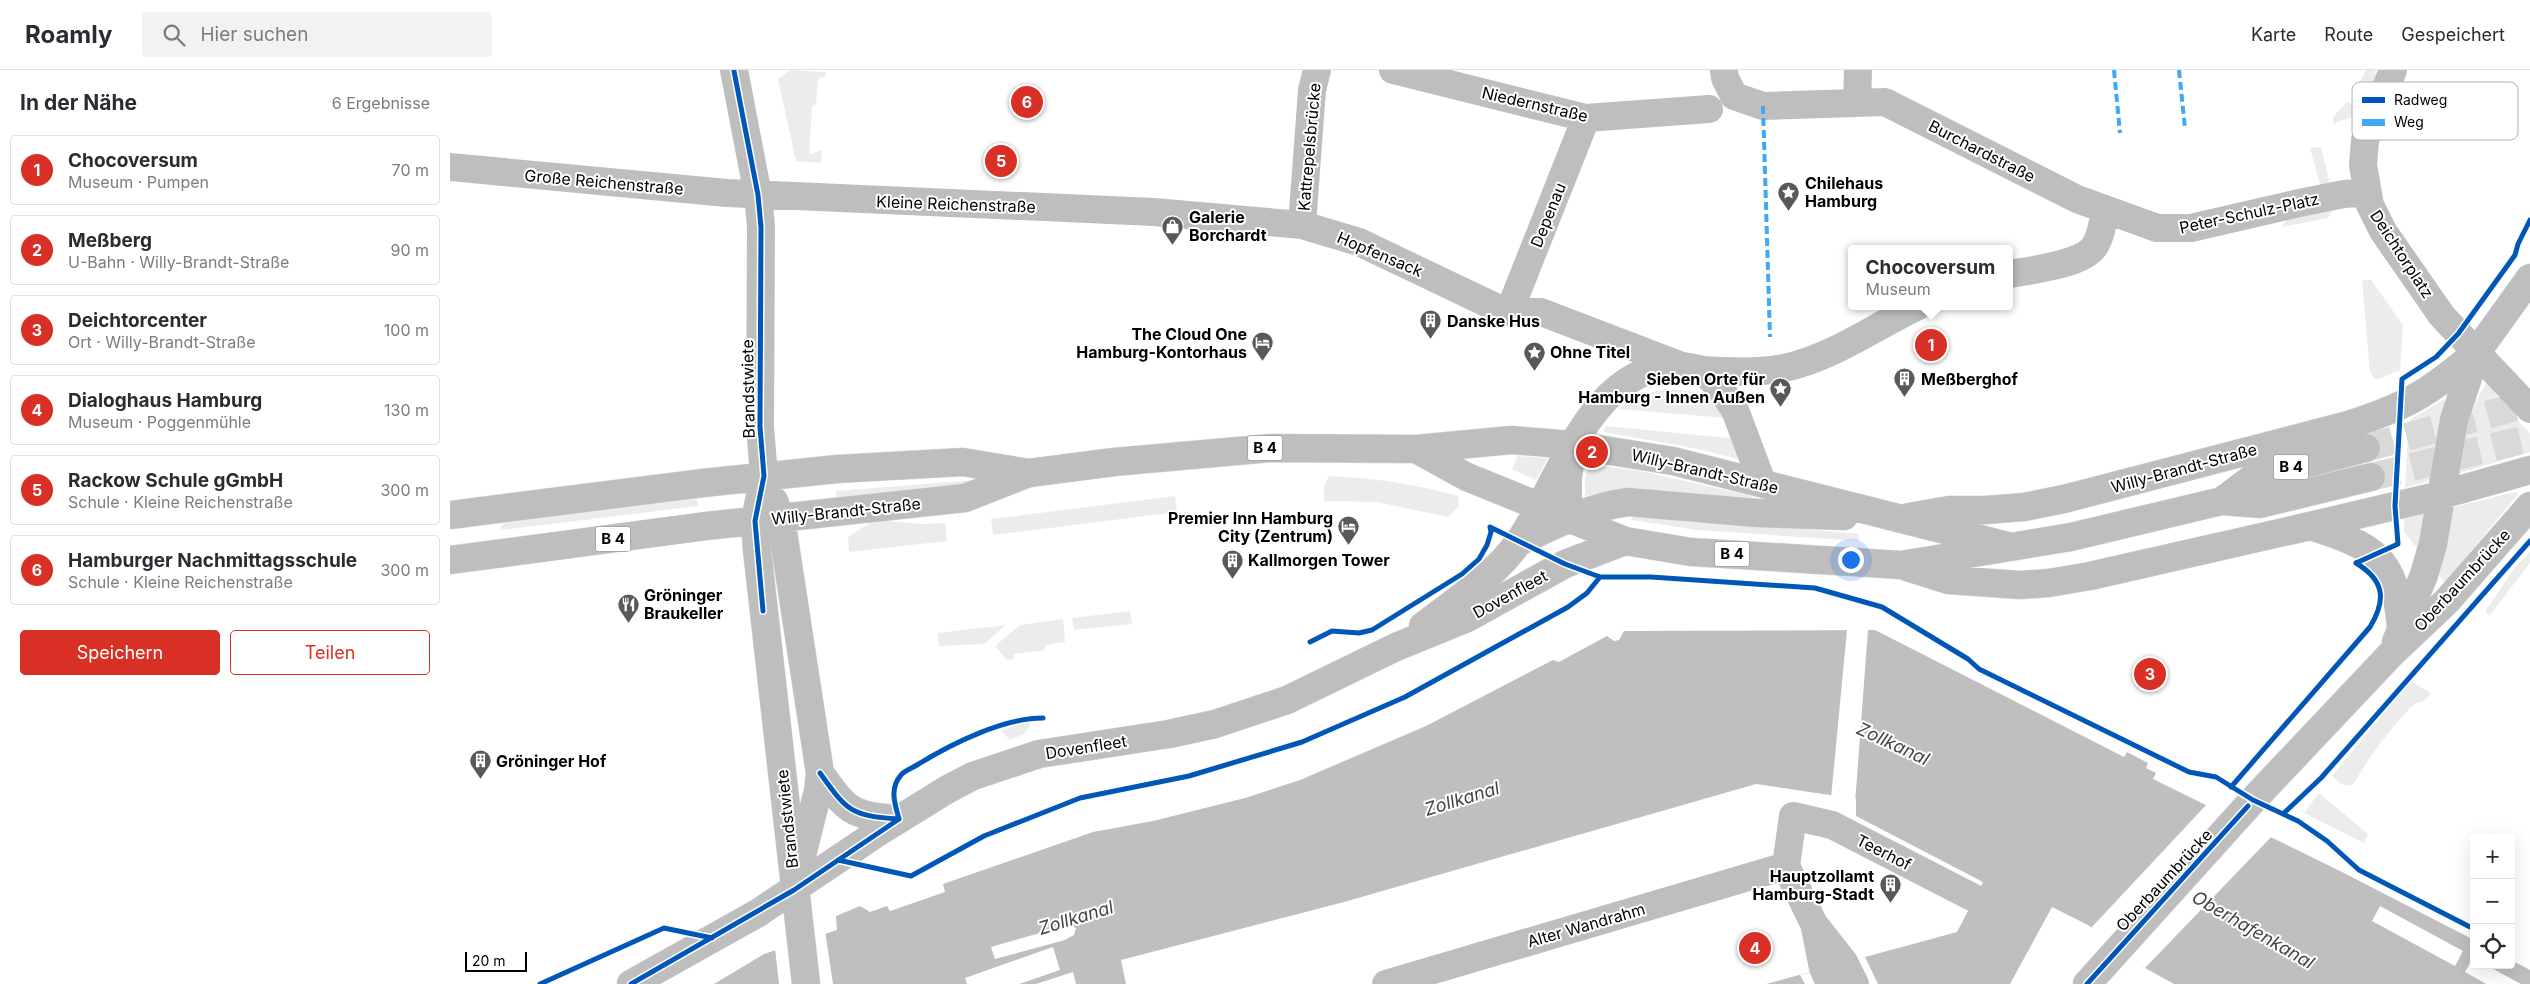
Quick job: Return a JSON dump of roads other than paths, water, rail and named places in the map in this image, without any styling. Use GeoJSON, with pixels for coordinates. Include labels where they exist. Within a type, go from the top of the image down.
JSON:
{"type":"FeatureCollection","features":[{"type":"Feature","properties":{"kind":"main road","name":"Brandstwiete"},"geometry":{"type":"LineString","coordinates":[[734,70],[758,196],[761,227],[760,427],[794,890]]}},
{"type":"Feature","properties":{"kind":"main road","name":"Kattrepelsbrücke"},"geometry":{"type":"LineString","coordinates":[[1302,225],[1312,90],[1317,70]]}},
{"type":"Feature","properties":{"kind":"main road","name":"Niedernstraße"},"geometry":{"type":"LineString","coordinates":[[1393,70],[1586,118],[1709,109]]}},
{"type":"Feature","properties":{"kind":"main road","name":"Burchardstraße"},"geometry":{"type":"LineString","coordinates":[[1724,70],[1725,78],[1734,96],[1763,106],[1884,102],[2077,199],[2105,210]]}},
{"type":"Feature","properties":{"kind":"main road"},"geometry":{"type":"LineString","coordinates":[[1858,70],[1858,102]]}},
{"type":"Feature","properties":{"kind":"main road","name":"Deichtorplatz"},"geometry":{"type":"LineString","coordinates":[[2388,82],[2393,70]]}},
{"type":"Feature","properties":{"kind":"main road","name":"Depenau"},"geometry":{"type":"LineString","coordinates":[[1509,312],[1586,118]]}},
{"type":"Feature","properties":{"kind":"main road","name":"Deichtorplatz"},"geometry":{"type":"LineString","coordinates":[[2365,140],[2363,165],[2367,192],[2370,205],[2383,231],[2442,316],[2530,409]]}},
{"type":"Feature","properties":{"kind":"main road","name":"Große Reichenstraße"},"geometry":{"type":"LineString","coordinates":[[450,167],[758,196]]}},
{"type":"Feature","properties":{"kind":"main road","name":"Peter-Schulz-Platz"},"geometry":{"type":"LineString","coordinates":[[2105,210],[2157,228],[2173,230],[2326,198],[2367,192]]}},
{"type":"Feature","properties":{"kind":"main road","name":"Kleine Reichenstraße"},"geometry":{"type":"LineString","coordinates":[[758,196],[1154,212]]}},
{"type":"Feature","properties":{"kind":"main road"},"geometry":{"type":"LineString","coordinates":[[2013,273],[2069,261],[2086,254],[2098,240],[2105,210]]}},
{"type":"Feature","properties":{"kind":"main road","name":"Hopfensack"},"geometry":{"type":"LineString","coordinates":[[1154,212],[1302,225],[1359,242],[1509,312]]}},
{"type":"Feature","properties":{"kind":"main road"},"geometry":{"type":"LineString","coordinates":[[2530,278],[2476,353],[2454,420],[2441,495],[2530,470]]}},
{"type":"Feature","properties":{"kind":"main road"},"geometry":{"type":"LineString","coordinates":[[1692,368],[1756,371],[1808,362],[1910,310]]}},
{"type":"Feature","properties":{"kind":"main road"},"geometry":{"type":"LineString","coordinates":[[1509,312],[1541,312],[1692,368],[1720,388],[1735,410],[1762,482]]}},
{"type":"Feature","properties":{"kind":"main road","name":"Willy-Brandt-Straße"},"geometry":{"type":"LineString","coordinates":[[1568,518],[1607,505],[1628,502],[1757,513],[1902,519],[1949,510],[2024,507],[2064,499],[2381,415],[2416,399],[2438,385],[2476,353]]}},
{"type":"Feature","properties":{"kind":"main road","name":"Dovenfleet"},"geometry":{"type":"LineString","coordinates":[[1396,647],[1491,574],[1521,541],[1573,444],[1590,418],[1611,394],[1638,376],[1659,369],[1692,368]]}},
{"type":"Feature","properties":{"kind":"main road","name":"Willy-Brandt-Straße"},"geometry":{"type":"LineString","coordinates":[[450,560],[768,520],[965,498],[1029,473],[1132,460],[1272,448],[1416,449],[1511,440],[1573,444],[1673,461],[1762,482],[2008,546]]}},
{"type":"Feature","properties":{"kind":"main road"},"geometry":{"type":"LineString","coordinates":[[1568,518],[1568,478],[1573,444]]}},
{"type":"Feature","properties":{"kind":"main road","name":"Willy-Brandt-Straße"},"geometry":{"type":"LineString","coordinates":[[2222,501],[2254,477],[2366,448]]}},
{"type":"Feature","properties":{"kind":"main road","name":"Willy-Brandt-Straße"},"geometry":{"type":"LineString","coordinates":[[1416,449],[1467,477],[1625,541],[1691,552],[1902,565],[2071,537],[2222,501],[2260,504],[2371,477]]}},
{"type":"Feature","properties":{"kind":"main road","name":"Willy-Brandt-Straße"},"geometry":{"type":"LineString","coordinates":[[450,515],[764,476],[963,462],[1029,473]]}},
{"type":"Feature","properties":{"kind":"main road","name":"Willy-Brandt-Straße"},"geometry":{"type":"LineString","coordinates":[[1902,565],[1948,580],[2020,585],[2049,583],[2090,576],[2441,495]]}},
{"type":"Feature","properties":{"kind":"main road","name":"Oberbaumbrücke"},"geometry":{"type":"LineString","coordinates":[[2392,653],[2401,627],[2424,575],[2433,544],[2441,495]]}},
{"type":"Feature","properties":{"kind":"main road","name":"Oberbaumbrücke"},"geometry":{"type":"LineString","coordinates":[[2087,984],[2119,946],[2248,806],[2392,653],[2446,602],[2530,506]]}},
{"type":"Feature","properties":{"kind":"main road","name":"Dovenfleet"},"geometry":{"type":"LineString","coordinates":[[1521,541],[1568,518]]}},
{"type":"Feature","properties":{"kind":"main road","name":"Brandstwiete"},"geometry":{"type":"LineString","coordinates":[[768,520],[805,689],[820,773],[818,791],[804,841],[794,890]]}},
{"type":"Feature","properties":{"kind":"main road"},"geometry":{"type":"LineString","coordinates":[[2310,526],[2357,542],[2376,555],[2387,566],[2399,603],[2401,627]]}},
{"type":"Feature","properties":{"kind":"main road","name":"Dovenfleet"},"geometry":{"type":"LineString","coordinates":[[631,984],[794,890],[898,819],[948,789],[996,767],[1039,754],[1169,734],[1215,724],[1287,700],[1396,647],[1467,618],[1564,564],[1625,541]]}},
{"type":"Feature","properties":{"kind":"main road"},"geometry":{"type":"LineString","coordinates":[[820,773],[839,800],[847,807],[863,815],[898,819]]}},
{"type":"Feature","properties":{"kind":"main road","name":"Teerhof"},"geometry":{"type":"LineString","coordinates":[[1786,866],[1793,816],[1832,825],[1972,897]]}},
{"type":"Feature","properties":{"kind":"main road"},"geometry":{"type":"LineString","coordinates":[[1786,866],[1838,975]]}},
{"type":"Feature","properties":{"kind":"main road","name":"Alter Wandrahm"},"geometry":{"type":"LineString","coordinates":[[1386,984],[1786,866]]}},
{"type":"Feature","properties":{"kind":"main road"},"geometry":{"type":"LineString","coordinates":[[794,890],[806,984]]}},
{"type":"Feature","properties":{"kind":"water"},"geometry":{"type":"Polygon","coordinates":[[[1875,630],[2124,757],[2127,752],[2148,763],[2146,768],[2156,773],[2153,779],[2344,873],[2470,938],[2470,969],[2515,969],[2515,962],[2530,970],[2530,984],[2174,984],[2145,968],[2088,925],[2052,907],[2010,984],[1766,984],[1957,932],[1983,882],[1856,816],[1856,799],[1756,784],[1344,902],[1121,960],[1126,984],[1076,984],[1073,972],[1036,984],[714,984],[764,954],[837,930],[836,916],[860,906],[870,912],[887,906],[890,911],[945,892],[943,884],[1093,832],[1153,821],[1245,798],[1300,780],[1426,726],[1553,660],[1559,662],[1607,636],[1614,641],[1619,640],[1624,631],[1875,630]],[[1068,925],[991,947],[995,959],[1065,940],[1074,935],[1076,928],[1068,925]]]}},
{"type":"Feature","properties":{"kind":"tunnel"},"geometry":{"type":"LineString","coordinates":[[2366,448],[2530,403]]}},
{"type":"Feature","properties":{"kind":"tunnel"},"geometry":{"type":"LineString","coordinates":[[2371,477],[2530,438]]}},
{"type":"Feature","properties":{"kind":"place","name":"Hamburger Nachmittagsschule"},"geometry":{"type":"Point","coordinates":[1027,102]}},
{"type":"Feature","properties":{"kind":"place","name":"Rackow Schule gGmbH"},"geometry":{"type":"Point","coordinates":[1001,161]}},
{"type":"Feature","properties":{"kind":"place","name":"Chilehaus Hamburg"},"geometry":{"type":"Point","coordinates":[1789,211]}},
{"type":"Feature","properties":{"kind":"place","name":"Galerie Borchardt"},"geometry":{"type":"Point","coordinates":[1173,245]}},
{"type":"Feature","properties":{"kind":"place","name":"Danske Hus"},"geometry":{"type":"Point","coordinates":[1431,340]}},
{"type":"Feature","properties":{"kind":"place","name":"Chocoversum"},"geometry":{"type":"Point","coordinates":[1931,345]}},
{"type":"Feature","properties":{"kind":"place","name":"The Cloud One Hamburg-Kontorhaus"},"geometry":{"type":"Point","coordinates":[1263,362]}},
{"type":"Feature","properties":{"kind":"place","name":"Ohne Titel"},"geometry":{"type":"Point","coordinates":[1534,371]}},
{"type":"Feature","properties":{"kind":"place","name":"Meßberghof"},"geometry":{"type":"Point","coordinates":[1905,398]}},
{"type":"Feature","properties":{"kind":"place","name":"Sieben Orte für Hamburg - Innen Außen"},"geometry":{"type":"Point","coordinates":[1781,407]}},
{"type":"Feature","properties":{"kind":"place","name":"Meßberg"},"geometry":{"type":"Point","coordinates":[1592,452]}},
{"type":"Feature","properties":{"kind":"place","name":"Premier Inn Hamburg City (Zentrum)"},"geometry":{"type":"Point","coordinates":[1349,546]}},
{"type":"Feature","properties":{"kind":"place","name":"Kallmorgen Tower"},"geometry":{"type":"Point","coordinates":[1232,579]}},
{"type":"Feature","properties":{"kind":"place","name":"Gröninger Braukeller"},"geometry":{"type":"Point","coordinates":[628,623]}},
{"type":"Feature","properties":{"kind":"place","name":"Deichtorcenter"},"geometry":{"type":"Point","coordinates":[2150,674]}},
{"type":"Feature","properties":{"kind":"place","name":"Gröninger Hof"},"geometry":{"type":"Point","coordinates":[480,780]}},
{"type":"Feature","properties":{"kind":"place","name":"Hauptzollamt Hamburg-Stadt"},"geometry":{"type":"Point","coordinates":[1890,904]}},
{"type":"Feature","properties":{"kind":"place","name":"Dialoghaus Hamburg"},"geometry":{"type":"Point","coordinates":[1755,948]}},
{"type":"Feature","properties":{"kind":"water label","name":"Zollkanal"},"geometry":{"type":"Point","coordinates":[1893,744]}},
{"type":"Feature","properties":{"kind":"water label","name":"Zollkanal"},"geometry":{"type":"Point","coordinates":[1462,799]}},
{"type":"Feature","properties":{"kind":"water label","name":"Zollkanal"},"geometry":{"type":"Point","coordinates":[1076,918]}},
{"type":"Feature","properties":{"kind":"water label","name":"Oberhafenkanal"},"geometry":{"type":"Point","coordinates":[2253,930]}}]}
